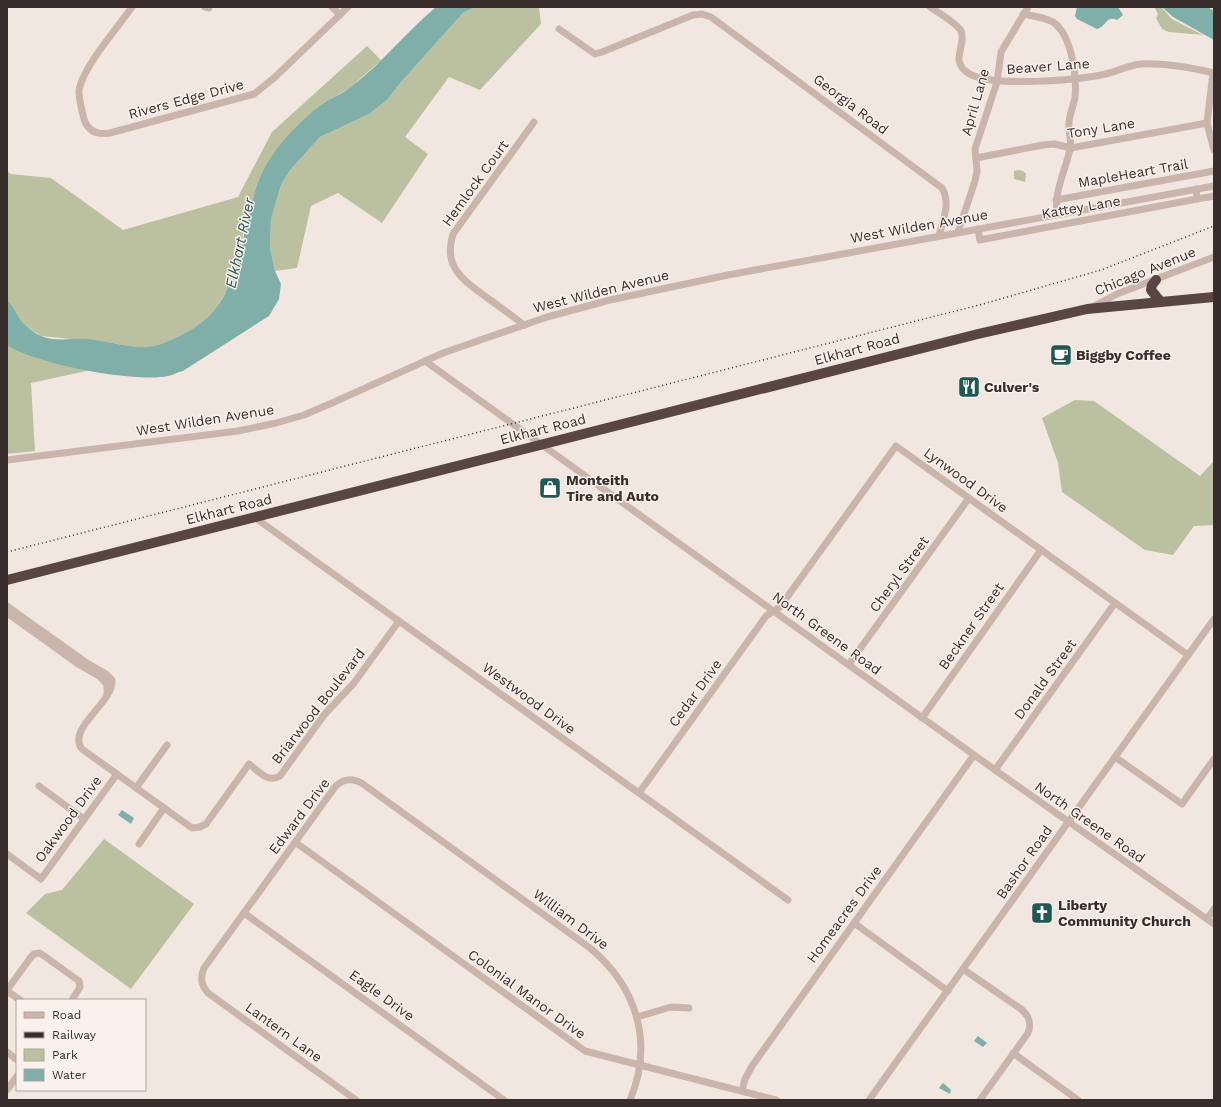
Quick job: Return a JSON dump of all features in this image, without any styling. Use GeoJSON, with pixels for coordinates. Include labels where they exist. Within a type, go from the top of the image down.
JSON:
{"type":"FeatureCollection","features":[{"type":"Feature","properties":{"kind":"highway"},"geometry":{"type":"LineString","coordinates":[[1156,280],[1152,285],[1151,290],[1160,302]]}},
{"type":"Feature","properties":{"kind":"highway","name":"Elkhart Road"},"geometry":{"type":"LineString","coordinates":[[7,580],[924,346],[1086,310],[1214,297]]}},
{"type":"Feature","properties":{"kind":"street","name":"Rivers Edge Drive"},"geometry":{"type":"LineString","coordinates":[[132,7],[90,66],[80,83],[79,99],[86,124],[93,131],[101,134],[110,133],[254,94],[274,78],[348,7]]}},
{"type":"Feature","properties":{"kind":"street"},"geometry":{"type":"LineString","coordinates":[[332,7],[340,15]]}},
{"type":"Feature","properties":{"kind":"street","name":"Beaver Lane"},"geometry":{"type":"LineString","coordinates":[[930,7],[960,29],[962,36],[959,59],[964,70],[979,78],[998,82],[1076,78],[1106,74],[1142,64],[1168,66],[1214,73]]}},
{"type":"Feature","properties":{"kind":"street","name":"April Lane"},"geometry":{"type":"LineString","coordinates":[[958,232],[975,181],[977,171],[977,142],[998,82],[1001,52],[1028,7]]}},
{"type":"Feature","properties":{"kind":"street","name":"Georgia Road"},"geometry":{"type":"LineString","coordinates":[[558,29],[595,54],[693,15],[702,14],[711,17],[942,188],[946,195],[947,206],[939,236]]}},
{"type":"Feature","properties":{"kind":"street"},"geometry":{"type":"LineString","coordinates":[[1024,14],[1048,19],[1059,27],[1072,56],[1076,78],[1074,100],[1069,124],[1071,148],[1056,200],[1057,214]]}},
{"type":"Feature","properties":{"kind":"street"},"geometry":{"type":"LineString","coordinates":[[1214,73],[1208,123],[1214,150]]}},
{"type":"Feature","properties":{"kind":"street","name":"Hemlock Court"},"geometry":{"type":"LineString","coordinates":[[524,325],[460,276],[452,264],[450,249],[453,234],[534,122]]}},
{"type":"Feature","properties":{"kind":"street","name":"Tony Lane"},"geometry":{"type":"LineString","coordinates":[[976,158],[1048,144],[1071,148],[1208,123]]}},
{"type":"Feature","properties":{"kind":"street","name":"MapleHeart Trail"},"geometry":{"type":"LineString","coordinates":[[1056,200],[1214,171]]}},
{"type":"Feature","properties":{"kind":"street","name":"West Wilden Avenue"},"geometry":{"type":"LineString","coordinates":[[7,460],[238,431],[276,423],[304,415],[425,361],[524,325],[640,292],[958,232],[1214,186]]}},
{"type":"Feature","properties":{"kind":"street"},"geometry":{"type":"LineString","coordinates":[[1196,189],[1197,199]]}},
{"type":"Feature","properties":{"kind":"street","name":"Kattey Lane"},"geometry":{"type":"LineString","coordinates":[[978,229],[980,240],[1214,196]]}},
{"type":"Feature","properties":{"kind":"street"},"geometry":{"type":"LineString","coordinates":[[1085,209],[1087,219]]}},
{"type":"Feature","properties":{"kind":"street","name":"Chicago Avenue"},"geometry":{"type":"LineString","coordinates":[[1086,310],[1117,294],[1214,257]]}},
{"type":"Feature","properties":{"kind":"street","name":"North Greene Road"},"geometry":{"type":"LineString","coordinates":[[425,361],[849,664],[922,718],[1214,924]]}},
{"type":"Feature","properties":{"kind":"street","name":"Lynwood Drive"},"geometry":{"type":"LineString","coordinates":[[774,611],[780,607],[896,446],[1188,655]]}},
{"type":"Feature","properties":{"kind":"street","name":"Cheryl Street"},"geometry":{"type":"LineString","coordinates":[[849,664],[969,498]]}},
{"type":"Feature","properties":{"kind":"street","name":"Westwood Drive"},"geometry":{"type":"LineString","coordinates":[[254,517],[788,900]]}},
{"type":"Feature","properties":{"kind":"street","name":"Beckner Street"},"geometry":{"type":"LineString","coordinates":[[922,718],[1041,550]]}},
{"type":"Feature","properties":{"kind":"street","name":"Donald Street"},"geometry":{"type":"LineString","coordinates":[[995,770],[1116,603]]}},
{"type":"Feature","properties":{"kind":"street"},"geometry":{"type":"LineString","coordinates":[[7,606],[87,663],[109,676],[112,683],[107,694]]}},
{"type":"Feature","properties":{"kind":"street","name":"Cedar Drive"},"geometry":{"type":"LineString","coordinates":[[639,793],[766,616],[774,611]]}},
{"type":"Feature","properties":{"kind":"street"},"geometry":{"type":"LineString","coordinates":[[7,613],[78,664],[99,676],[107,684],[107,694]]}},
{"type":"Feature","properties":{"kind":"street","name":"Bashor Road"},"geometry":{"type":"LineString","coordinates":[[869,1100],[1214,619]]}},
{"type":"Feature","properties":{"kind":"street","name":"Briarwood Boulevard"},"geometry":{"type":"LineString","coordinates":[[107,694],[81,730],[78,739],[82,749],[189,827],[200,827],[206,824],[249,764],[268,778],[274,779],[280,776],[324,714],[354,683],[399,621]]}},
{"type":"Feature","properties":{"kind":"street"},"geometry":{"type":"LineString","coordinates":[[136,788],[167,745]]}},
{"type":"Feature","properties":{"kind":"street","name":"Homeacres Drive"},"geometry":{"type":"LineString","coordinates":[[742,1091],[745,1079],[752,1066],[974,755]]}},
{"type":"Feature","properties":{"kind":"street"},"geometry":{"type":"LineString","coordinates":[[1115,756],[1182,804],[1214,759]]}},
{"type":"Feature","properties":{"kind":"street","name":"Oakwood Drive"},"geometry":{"type":"LineString","coordinates":[[7,854],[41,879],[117,774]]}},
{"type":"Feature","properties":{"kind":"street","name":"Edward Drive"},"geometry":{"type":"LineString","coordinates":[[201,982],[201,975],[204,968],[295,842],[336,787],[343,781],[350,779],[363,784],[477,866]]}},
{"type":"Feature","properties":{"kind":"street"},"geometry":{"type":"LineString","coordinates":[[39,786],[84,819]]}},
{"type":"Feature","properties":{"kind":"street"},"geometry":{"type":"LineString","coordinates":[[139,844],[164,808]]}},
{"type":"Feature","properties":{"kind":"street","name":"Colonial Manor Drive"},"geometry":{"type":"LineString","coordinates":[[295,842],[579,1047],[592,1054],[776,1100]]}},
{"type":"Feature","properties":{"kind":"street","name":"William Drive"},"geometry":{"type":"LineString","coordinates":[[477,866],[590,948],[604,960],[625,987],[637,1017],[640,1040],[640,1065],[630,1100]]}},
{"type":"Feature","properties":{"kind":"street"},"geometry":{"type":"LineString","coordinates":[[1207,919],[1214,909]]}},
{"type":"Feature","properties":{"kind":"street","name":"Eagle Drive"},"geometry":{"type":"LineString","coordinates":[[244,913],[504,1100]]}},
{"type":"Feature","properties":{"kind":"street"},"geometry":{"type":"LineString","coordinates":[[854,923],[948,991]]}},
{"type":"Feature","properties":{"kind":"street"},"geometry":{"type":"LineString","coordinates":[[19,999],[7,990],[31,957],[40,953],[79,981],[80,988],[73,999]]}},
{"type":"Feature","properties":{"kind":"street"},"geometry":{"type":"LineString","coordinates":[[963,969],[1025,1013],[1030,1023],[1028,1033],[980,1100]]}},
{"type":"Feature","properties":{"kind":"street","name":"Lantern Lane"},"geometry":{"type":"LineString","coordinates":[[201,982],[208,993],[356,1100]]}},
{"type":"Feature","properties":{"kind":"street"},"geometry":{"type":"LineString","coordinates":[[637,1017],[671,1007],[688,1008]]}},
{"type":"Feature","properties":{"kind":"street"},"geometry":{"type":"LineString","coordinates":[[7,1052],[16,1059]]}},
{"type":"Feature","properties":{"kind":"street"},"geometry":{"type":"LineString","coordinates":[[1013,1053],[1078,1100]]}},
{"type":"Feature","properties":{"kind":"street"},"geometry":{"type":"LineString","coordinates":[[7,1090],[16,1077]]}},
{"type":"Feature","properties":{"kind":"green space"},"geometry":{"type":"Polygon","coordinates":[[[475,7],[539,7],[541,24],[480,90],[449,77],[405,137],[428,154],[382,223],[338,193],[311,206],[297,268],[275,271],[270,248],[271,219],[281,185],[290,170],[320,137],[369,114],[387,100],[401,82],[463,13],[475,7]]]}},
{"type":"Feature","properties":{"kind":"green space"},"geometry":{"type":"Polygon","coordinates":[[[1154,7],[1161,7],[1172,19],[1203,35],[1169,32],[1162,29],[1156,18],[1158,14],[1154,7]]]}},
{"type":"Feature","properties":{"kind":"green space"},"geometry":{"type":"Polygon","coordinates":[[[367,46],[381,60],[350,88],[327,101],[304,120],[273,154],[254,195],[246,219],[238,261],[228,289],[216,308],[200,325],[161,346],[141,349],[113,343],[41,336],[23,324],[7,300],[7,171],[11,174],[51,178],[123,230],[238,197],[272,132],[367,46]]]}},
{"type":"Feature","properties":{"kind":"green space"},"geometry":{"type":"Polygon","coordinates":[[[1014,171],[1023,171],[1026,174],[1025,182],[1014,179],[1014,171]]]}},
{"type":"Feature","properties":{"kind":"green space"},"geometry":{"type":"Polygon","coordinates":[[[7,345],[37,358],[91,370],[31,383],[35,451],[7,454],[7,345]]]}},
{"type":"Feature","properties":{"kind":"green space"},"geometry":{"type":"Polygon","coordinates":[[[1075,400],[1094,401],[1200,476],[1214,461],[1214,525],[1194,526],[1173,555],[1145,550],[1062,492],[1058,463],[1042,418],[1075,400]]]}},
{"type":"Feature","properties":{"kind":"green space"},"geometry":{"type":"Polygon","coordinates":[[[104,839],[194,904],[131,989],[26,913],[45,894],[62,890],[104,839]]]}},
{"type":"Feature","properties":{"kind":"water"},"geometry":{"type":"Polygon","coordinates":[[[436,7],[475,7],[463,13],[401,82],[387,100],[369,114],[320,137],[290,170],[281,185],[271,219],[270,248],[275,271],[281,284],[279,299],[269,316],[183,371],[168,376],[133,377],[86,370],[39,359],[7,345],[7,300],[23,323],[37,334],[46,338],[88,339],[139,347],[156,346],[164,343],[187,332],[208,317],[223,297],[233,275],[253,200],[261,176],[273,154],[305,118],[327,101],[342,93],[362,78],[436,7]]]}},
{"type":"Feature","properties":{"kind":"water"},"geometry":{"type":"Polygon","coordinates":[[[1077,7],[1118,7],[1123,15],[1117,20],[1108,20],[1097,29],[1077,19],[1075,16],[1077,7]]]}},
{"type":"Feature","properties":{"kind":"water"},"geometry":{"type":"Polygon","coordinates":[[[1162,7],[1208,7],[1214,11],[1214,40],[1173,17],[1162,7]]]}},
{"type":"Feature","properties":{"kind":"water"},"geometry":{"type":"Polygon","coordinates":[[[122,810],[134,818],[131,824],[118,815],[122,810]]]}},
{"type":"Feature","properties":{"kind":"water"},"geometry":{"type":"Polygon","coordinates":[[[978,1036],[987,1043],[983,1047],[974,1041],[978,1036]]]}},
{"type":"Feature","properties":{"kind":"water"},"geometry":{"type":"Polygon","coordinates":[[[943,1083],[951,1090],[950,1094],[939,1088],[943,1083]]]}},
{"type":"Feature","properties":{"kind":"railway"},"geometry":{"type":"LineString","coordinates":[[7,552],[983,304],[1101,270],[1214,226]]}},
{"type":"Feature","properties":{"kind":"place","name":"Biggby Coffee"},"geometry":{"type":"Point","coordinates":[1061,355]}},
{"type":"Feature","properties":{"kind":"place","name":"Culver's"},"geometry":{"type":"Point","coordinates":[969,387]}},
{"type":"Feature","properties":{"kind":"place","name":"Monteith Tire and Auto"},"geometry":{"type":"Point","coordinates":[550,488]}},
{"type":"Feature","properties":{"kind":"place","name":"Liberty Community Church"},"geometry":{"type":"Point","coordinates":[1042,913]}},
{"type":"Feature","properties":{"kind":"water label","name":"Elkhart River"},"geometry":{"type":"Point","coordinates":[240,243]}}]}
